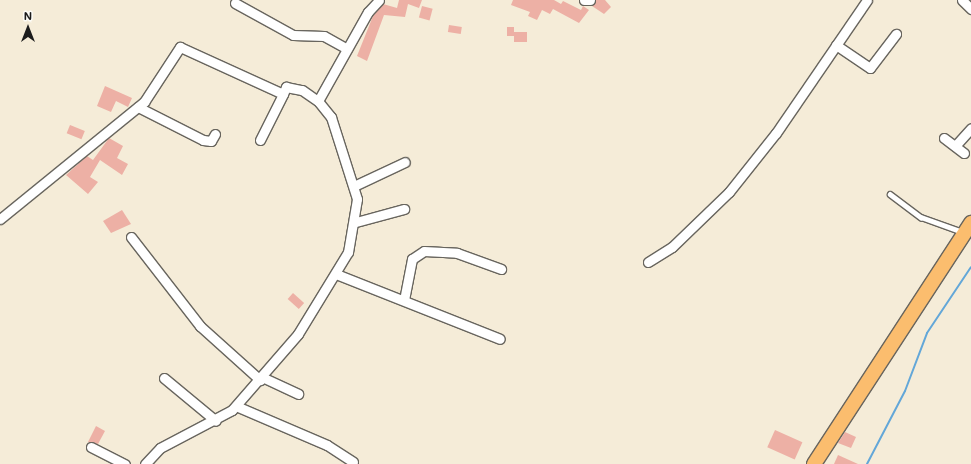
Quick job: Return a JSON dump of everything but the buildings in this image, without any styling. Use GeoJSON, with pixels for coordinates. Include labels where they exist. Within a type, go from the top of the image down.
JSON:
{"type":"FeatureCollection","features":[{"type":"Feature","properties":{"kind":"main road"},"geometry":{"type":"LineString","coordinates":[[814,464],[968,228]]}},
{"type":"Feature","properties":{"kind":"street"},"geometry":{"type":"LineString","coordinates":[[318,100],[368,12],[379,0]]}},
{"type":"Feature","properties":{"kind":"street"},"geometry":{"type":"LineString","coordinates":[[584,0],[590,0]]}},
{"type":"Feature","properties":{"kind":"street"},"geometry":{"type":"LineString","coordinates":[[648,262],[672,247],[729,192],[776,133],[867,0]]}},
{"type":"Feature","properties":{"kind":"street"},"geometry":{"type":"LineString","coordinates":[[962,0],[971,9]]}},
{"type":"Feature","properties":{"kind":"street"},"geometry":{"type":"LineString","coordinates":[[235,3],[293,35],[324,36],[347,49]]}},
{"type":"Feature","properties":{"kind":"street"},"geometry":{"type":"LineString","coordinates":[[836,45],[870,68],[896,34]]}},
{"type":"Feature","properties":{"kind":"street"},"geometry":{"type":"LineString","coordinates":[[0,219],[138,107],[175,50],[182,47],[283,94]]}},
{"type":"Feature","properties":{"kind":"street"},"geometry":{"type":"LineString","coordinates":[[146,464],[160,448],[216,421],[236,406],[298,334],[336,274],[348,252],[356,222],[354,186],[331,117],[318,100],[293,87],[286,86],[260,140]]}},
{"type":"Feature","properties":{"kind":"street"},"geometry":{"type":"LineString","coordinates":[[138,107],[203,140],[211,141],[215,134]]}},
{"type":"Feature","properties":{"kind":"street"},"geometry":{"type":"LineString","coordinates":[[956,146],[971,128]]}},
{"type":"Feature","properties":{"kind":"street"},"geometry":{"type":"LineString","coordinates":[[944,138],[964,153]]}},
{"type":"Feature","properties":{"kind":"street"},"geometry":{"type":"LineString","coordinates":[[354,186],[405,162]]}},
{"type":"Feature","properties":{"kind":"street"},"geometry":{"type":"LineString","coordinates":[[356,222],[404,209]]}},
{"type":"Feature","properties":{"kind":"street"},"geometry":{"type":"LineString","coordinates":[[131,237],[200,326],[261,378],[298,394]]}},
{"type":"Feature","properties":{"kind":"street"},"geometry":{"type":"LineString","coordinates":[[404,300],[412,259],[424,251],[457,253],[501,269]]}},
{"type":"Feature","properties":{"kind":"street"},"geometry":{"type":"LineString","coordinates":[[336,274],[500,338]]}},
{"type":"Feature","properties":{"kind":"street"},"geometry":{"type":"LineString","coordinates":[[164,378],[216,421]]}},
{"type":"Feature","properties":{"kind":"street"},"geometry":{"type":"LineString","coordinates":[[236,406],[327,445],[353,462]]}},
{"type":"Feature","properties":{"kind":"street"},"geometry":{"type":"LineString","coordinates":[[92,447],[125,464]]}},
{"type":"Feature","properties":{"kind":"lane"},"geometry":{"type":"LineString","coordinates":[[890,194],[921,217],[968,228]]}},
{"type":"Feature","properties":{"kind":"waterway"},"geometry":{"type":"LineString","coordinates":[[867,464],[905,391],[927,333],[971,267]]}}]}
